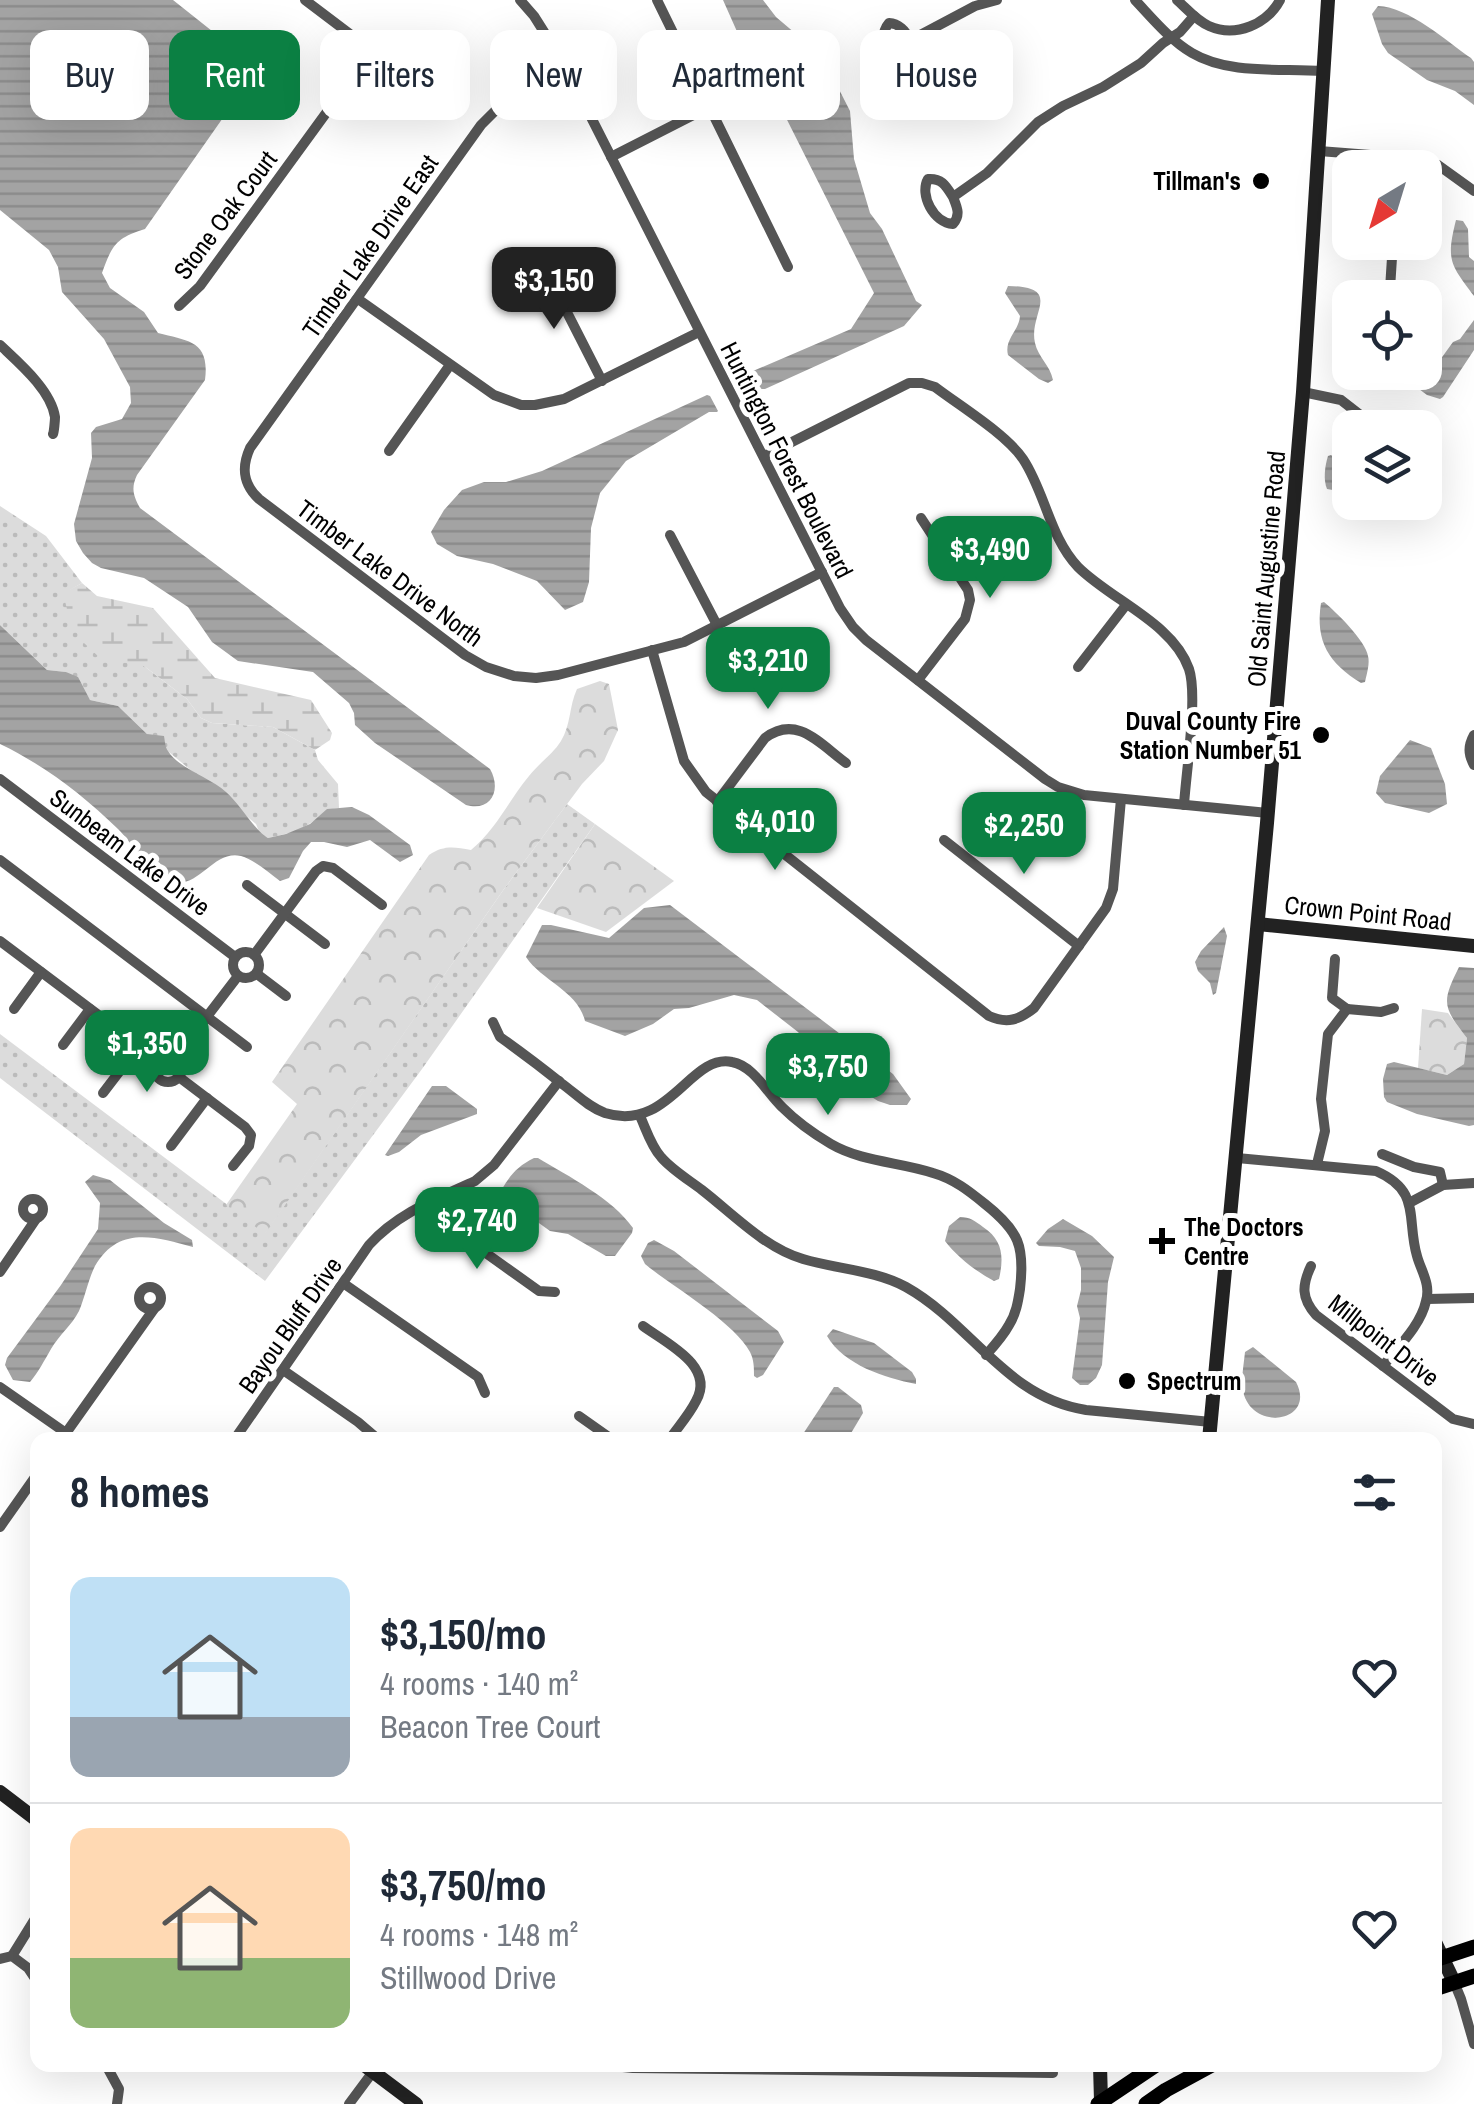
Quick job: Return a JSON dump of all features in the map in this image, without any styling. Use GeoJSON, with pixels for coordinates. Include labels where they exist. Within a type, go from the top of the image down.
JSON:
{"type":"FeatureCollection","features":[{"type":"Feature","properties":{"kind":"main road","name":"Old Saint Augustine Road"},"geometry":{"type":"LineString","coordinates":[[1210,1432],[1303,392],[1328,0]]}},
{"type":"Feature","properties":{"kind":"main road","name":"Crown Point Road"},"geometry":{"type":"LineString","coordinates":[[1258,924],[1474,946]]}},
{"type":"Feature","properties":{"kind":"main road"},"geometry":{"type":"LineString","coordinates":[[0,1792],[30,1814]]}},
{"type":"Feature","properties":{"kind":"main road"},"geometry":{"type":"LineString","coordinates":[[1442,1958],[1474,1947]]}},
{"type":"Feature","properties":{"kind":"main road"},"geometry":{"type":"LineString","coordinates":[[1442,1964],[1454,1982]]}},
{"type":"Feature","properties":{"kind":"main road"},"geometry":{"type":"LineString","coordinates":[[1442,1986],[1474,1976]]}},
{"type":"Feature","properties":{"kind":"main road"},"geometry":{"type":"LineString","coordinates":[[378,2072],[416,2104]]}},
{"type":"Feature","properties":{"kind":"main road"},"geometry":{"type":"LineString","coordinates":[[1100,2072],[1100,2102]]}},
{"type":"Feature","properties":{"kind":"main road"},"geometry":{"type":"LineString","coordinates":[[1100,2102],[1145,2072]]}},
{"type":"Feature","properties":{"kind":"main road"},"geometry":{"type":"LineString","coordinates":[[1146,2104],[1199,2072]]}},
{"type":"Feature","properties":{"kind":"street"},"geometry":{"type":"LineString","coordinates":[[306,0],[346,30]]}},
{"type":"Feature","properties":{"kind":"street","name":"Huntington Forest Boulevard"},"geometry":{"type":"LineString","coordinates":[[520,0],[543,30]]}},
{"type":"Feature","properties":{"kind":"street"},"geometry":{"type":"LineString","coordinates":[[657,0],[672,30]]}},
{"type":"Feature","properties":{"kind":"street"},"geometry":{"type":"LineString","coordinates":[[931,30],[975,6],[997,0]]}},
{"type":"Feature","properties":{"kind":"street"},"geometry":{"type":"LineString","coordinates":[[1135,0],[1172,38],[1193,54],[1219,64],[1323,71]]}},
{"type":"Feature","properties":{"kind":"street"},"geometry":{"type":"LineString","coordinates":[[1178,0],[1210,26],[1233,30],[1264,19],[1280,0]]}},
{"type":"Feature","properties":{"kind":"street"},"geometry":{"type":"LineString","coordinates":[[954,197],[987,173],[1038,122],[1103,88],[1172,38],[1194,16]]}},
{"type":"Feature","properties":{"kind":"street","name":"Timber Lake Drive East"},"geometry":{"type":"LineString","coordinates":[[245,480],[244,465],[250,448],[490,114]]}},
{"type":"Feature","properties":{"kind":"street","name":"Stone Oak Court"},"geometry":{"type":"LineString","coordinates":[[179,306],[200,286],[321,120]]}},
{"type":"Feature","properties":{"kind":"street","name":"Huntington Forest Boulevard"},"geometry":{"type":"LineString","coordinates":[[592,120],[840,608],[853,626],[1058,787],[1084,795],[1268,812]]}},
{"type":"Feature","properties":{"kind":"street"},"geometry":{"type":"LineString","coordinates":[[611,157],[684,120]]}},
{"type":"Feature","properties":{"kind":"street"},"geometry":{"type":"LineString","coordinates":[[715,120],[788,267]]}},
{"type":"Feature","properties":{"kind":"street"},"geometry":{"type":"LineString","coordinates":[[1319,152],[1332,154]]}},
{"type":"Feature","properties":{"kind":"street"},"geometry":{"type":"LineString","coordinates":[[1442,168],[1474,191]]}},
{"type":"Feature","properties":{"kind":"street"},"geometry":{"type":"LineString","coordinates":[[532,264],[549,277],[602,381]]}},
{"type":"Feature","properties":{"kind":"street"},"geometry":{"type":"LineString","coordinates":[[358,299],[494,396],[521,404],[564,399],[699,332]]}},
{"type":"Feature","properties":{"kind":"street"},"geometry":{"type":"LineString","coordinates":[[0,345],[28,371],[49,400],[55,418],[53,434]]}},
{"type":"Feature","properties":{"kind":"street"},"geometry":{"type":"LineString","coordinates":[[389,452],[450,365]]}},
{"type":"Feature","properties":{"kind":"street"},"geometry":{"type":"LineString","coordinates":[[764,456],[909,383],[922,382],[935,387],[1016,450],[1066,550],[1079,567],[1170,637],[1190,672],[1184,805]]}},
{"type":"Feature","properties":{"kind":"street"},"geometry":{"type":"LineString","coordinates":[[1303,392],[1340,400],[1353,410]]}},
{"type":"Feature","properties":{"kind":"street","name":"Timber Lake Drive North"},"geometry":{"type":"LineString","coordinates":[[245,480],[259,499],[475,662],[500,673],[523,677],[545,678],[582,670],[684,642],[822,572]]}},
{"type":"Feature","properties":{"kind":"street"},"geometry":{"type":"LineString","coordinates":[[918,680],[965,619],[970,600],[968,590],[921,518]]}},
{"type":"Feature","properties":{"kind":"street"},"geometry":{"type":"LineString","coordinates":[[670,535],[716,625]]}},
{"type":"Feature","properties":{"kind":"street"},"geometry":{"type":"LineString","coordinates":[[1078,667],[1126,605]]}},
{"type":"Feature","properties":{"kind":"street"},"geometry":{"type":"LineString","coordinates":[[652,650],[684,761],[706,792],[998,1020],[1010,1021],[1034,1008],[1110,899],[1121,799]]}},
{"type":"Feature","properties":{"kind":"street"},"geometry":{"type":"LineString","coordinates":[[717,802],[765,738],[775,731],[802,730],[846,764]]}},
{"type":"Feature","properties":{"kind":"street"},"geometry":{"type":"LineString","coordinates":[[1474,735],[1470,744],[1474,765]]}},
{"type":"Feature","properties":{"kind":"street","name":"Sunbeam Lake Drive"},"geometry":{"type":"LineString","coordinates":[[0,779],[235,957]]}},
{"type":"Feature","properties":{"kind":"street"},"geometry":{"type":"LineString","coordinates":[[944,840],[1079,946]]}},
{"type":"Feature","properties":{"kind":"street"},"geometry":{"type":"LineString","coordinates":[[0,860],[246,1047]]}},
{"type":"Feature","properties":{"kind":"street"},"geometry":{"type":"LineString","coordinates":[[254,955],[323,866],[334,868],[382,905]]}},
{"type":"Feature","properties":{"kind":"street"},"geometry":{"type":"LineString","coordinates":[[247,885],[325,944]]}},
{"type":"Feature","properties":{"kind":"street"},"geometry":{"type":"LineString","coordinates":[[0,941],[156,1059]]}},
{"type":"Feature","properties":{"kind":"street"},"geometry":{"type":"LineString","coordinates":[[244,952],[254,955],[259,964],[257,974],[248,979],[238,976],[232,967],[235,957],[244,952]]}},
{"type":"Feature","properties":{"kind":"street"},"geometry":{"type":"LineString","coordinates":[[1335,959],[1332,998],[1347,1009],[1380,1012],[1394,1008]]}},
{"type":"Feature","properties":{"kind":"street"},"geometry":{"type":"LineString","coordinates":[[14,1008],[42,972]]}},
{"type":"Feature","properties":{"kind":"street"},"geometry":{"type":"LineString","coordinates":[[257,974],[286,996]]}},
{"type":"Feature","properties":{"kind":"street"},"geometry":{"type":"LineString","coordinates":[[176,1057],[238,976]]}},
{"type":"Feature","properties":{"kind":"street"},"geometry":{"type":"LineString","coordinates":[[63,1045],[90,1009]]}},
{"type":"Feature","properties":{"kind":"street"},"geometry":{"type":"LineString","coordinates":[[1317,1164],[1324,1131],[1321,1099],[1328,1034],[1347,1009]]}},
{"type":"Feature","properties":{"kind":"street"},"geometry":{"type":"LineString","coordinates":[[493,1022],[500,1037],[595,1109],[608,1114],[640,1116],[660,1106],[714,1064],[735,1062],[748,1069],[793,1118],[827,1142],[861,1156],[932,1172],[962,1186],[1010,1225],[1022,1254],[1014,1316],[986,1355]]}},
{"type":"Feature","properties":{"kind":"street"},"geometry":{"type":"LineString","coordinates":[[103,1093],[139,1046]]}},
{"type":"Feature","properties":{"kind":"street"},"geometry":{"type":"LineString","coordinates":[[166,1054],[176,1057],[182,1066],[179,1077],[170,1082],[159,1079],[154,1070],[156,1059],[166,1054]]}},
{"type":"Feature","properties":{"kind":"street"},"geometry":{"type":"LineString","coordinates":[[179,1077],[251,1135],[233,1166]]}},
{"type":"Feature","properties":{"kind":"street","name":"Bayou Bluff Drive"},"geometry":{"type":"LineString","coordinates":[[239,1432],[369,1245],[403,1215],[475,1181],[490,1168],[559,1081]]}},
{"type":"Feature","properties":{"kind":"street"},"geometry":{"type":"LineString","coordinates":[[171,1146],[208,1098]]}},
{"type":"Feature","properties":{"kind":"street"},"geometry":{"type":"LineString","coordinates":[[640,1116],[657,1154],[773,1246],[802,1259],[903,1285],[958,1326],[986,1355],[1030,1390],[1068,1407],[1211,1422]]}},
{"type":"Feature","properties":{"kind":"street"},"geometry":{"type":"LineString","coordinates":[[1382,1154],[1440,1172],[1443,1184]]}},
{"type":"Feature","properties":{"kind":"street"},"geometry":{"type":"LineString","coordinates":[[1236,1158],[1376,1171],[1394,1182],[1410,1203],[1414,1244],[1428,1299],[1415,1324],[1383,1366]]}},
{"type":"Feature","properties":{"kind":"street"},"geometry":{"type":"LineString","coordinates":[[1410,1203],[1443,1184],[1474,1184]]}},
{"type":"Feature","properties":{"kind":"street"},"geometry":{"type":"LineString","coordinates":[[440,1197],[462,1236],[539,1291],[555,1292]]}},
{"type":"Feature","properties":{"kind":"street"},"geometry":{"type":"LineString","coordinates":[[1,1269],[36,1219]]}},
{"type":"Feature","properties":{"kind":"street","name":"Millpoint Drive"},"geometry":{"type":"LineString","coordinates":[[1311,1266],[1303,1282],[1304,1295],[1316,1315],[1454,1419],[1473,1424]]}},
{"type":"Feature","properties":{"kind":"street"},"geometry":{"type":"LineString","coordinates":[[343,1283],[478,1377],[485,1393]]}},
{"type":"Feature","properties":{"kind":"street"},"geometry":{"type":"LineString","coordinates":[[1428,1299],[1474,1298]]}},
{"type":"Feature","properties":{"kind":"street"},"geometry":{"type":"LineString","coordinates":[[66,1432],[154,1309]]}},
{"type":"Feature","properties":{"kind":"street"},"geometry":{"type":"LineString","coordinates":[[643,1326],[690,1360],[700,1376],[696,1402],[675,1432]]}},
{"type":"Feature","properties":{"kind":"street"},"geometry":{"type":"LineString","coordinates":[[282,1370],[370,1432]]}},
{"type":"Feature","properties":{"kind":"street"},"geometry":{"type":"LineString","coordinates":[[0,1386],[58,1432]]}},
{"type":"Feature","properties":{"kind":"street"},"geometry":{"type":"LineString","coordinates":[[579,1416],[602,1432]]}},
{"type":"Feature","properties":{"kind":"street"},"geometry":{"type":"LineString","coordinates":[[0,1527],[30,1484]]}},
{"type":"Feature","properties":{"kind":"street"},"geometry":{"type":"LineString","coordinates":[[30,1924],[4,1955],[30,1971]]}},
{"type":"Feature","properties":{"kind":"street"},"geometry":{"type":"LineString","coordinates":[[1454,1982],[1474,2044]]}},
{"type":"Feature","properties":{"kind":"street"},"geometry":{"type":"LineString","coordinates":[[110,2072],[119,2088],[118,2104]]}},
{"type":"Feature","properties":{"kind":"street"},"geometry":{"type":"LineString","coordinates":[[349,2104],[369,2072]]}},
{"type":"Feature","properties":{"kind":"street"},"geometry":{"type":"LineString","coordinates":[[1001,2072],[1053,2073]]}},
{"type":"Feature","properties":{"kind":"green space"},"geometry":{"type":"Polygon","coordinates":[[[0,506],[46,536],[82,583],[70,590],[144,666],[187,699],[201,718],[212,723],[273,727],[315,750],[318,760],[338,784],[339,808],[299,829],[268,838],[118,706],[90,700],[66,672],[47,670],[0,625],[0,506]]]}},
{"type":"Feature","properties":{"kind":"green space"},"geometry":{"type":"Polygon","coordinates":[[[82,583],[97,596],[153,608],[215,678],[311,700],[332,733],[330,740],[315,750],[273,727],[212,723],[201,718],[187,699],[144,666],[100,658],[70,622],[65,601],[69,590],[82,583]]]}},
{"type":"Feature","properties":{"kind":"green space"},"geometry":{"type":"Polygon","coordinates":[[[600,681],[609,684],[618,730],[604,761],[582,784],[504,889],[265,1234],[226,1205],[297,1104],[272,1082],[429,855],[449,848],[471,850],[480,842],[529,776],[561,741],[577,689],[600,681]]]}},
{"type":"Feature","properties":{"kind":"green space"},"geometry":{"type":"Polygon","coordinates":[[[567,804],[595,824],[422,1069],[265,1281],[0,1078],[0,1034],[265,1233],[567,804]]]}},
{"type":"Feature","properties":{"kind":"green space"},"geometry":{"type":"Polygon","coordinates":[[[595,824],[674,881],[606,932],[537,908],[595,824]]]}},
{"type":"Feature","properties":{"kind":"green space"},"geometry":{"type":"Polygon","coordinates":[[[1422,1009],[1448,1013],[1467,1038],[1464,1064],[1447,1075],[1418,1068],[1422,1009]]]}},
{"type":"Feature","properties":{"kind":"shaded area"},"geometry":{"type":"Polygon","coordinates":[[[0,0],[173,0],[211,30],[169,30],[169,120],[221,120],[145,229],[116,244],[102,273],[110,288],[144,312],[158,333],[195,345],[206,367],[205,380],[137,475],[134,495],[140,508],[490,769],[495,784],[488,802],[466,805],[375,743],[355,725],[349,703],[313,672],[238,661],[212,642],[188,607],[144,578],[101,568],[83,553],[76,541],[74,524],[92,458],[91,433],[96,427],[122,419],[131,403],[130,387],[104,339],[62,292],[58,267],[49,250],[0,210],[0,0]]]}},
{"type":"Feature","properties":{"kind":"shaded area"},"geometry":{"type":"Polygon","coordinates":[[[723,0],[763,0],[791,30],[736,30],[723,0]]]}},
{"type":"Feature","properties":{"kind":"shaded area"},"geometry":{"type":"Polygon","coordinates":[[[1378,6],[1414,18],[1471,58],[1474,105],[1388,53],[1372,14],[1378,6]]]}},
{"type":"Feature","properties":{"kind":"shaded area"},"geometry":{"type":"Polygon","coordinates":[[[840,91],[850,111],[854,159],[870,213],[882,229],[916,301],[922,305],[904,326],[765,389],[756,389],[750,378],[753,371],[851,329],[874,293],[787,120],[840,120],[840,91]]]}},
{"type":"Feature","properties":{"kind":"shaded area"},"geometry":{"type":"Polygon","coordinates":[[[1456,220],[1463,221],[1468,229],[1469,257],[1474,261],[1474,296],[1452,261],[1456,220]]]}},
{"type":"Feature","properties":{"kind":"shaded area"},"geometry":{"type":"Polygon","coordinates":[[[1008,286],[1035,291],[1040,297],[1035,343],[1053,380],[1048,383],[1008,355],[1008,344],[1020,316],[1005,293],[1008,286]]]}},
{"type":"Feature","properties":{"kind":"shaded area"},"geometry":{"type":"Polygon","coordinates":[[[1474,320],[1474,350],[1443,397],[1427,395],[1420,390],[1442,390],[1442,357],[1474,320]]]}},
{"type":"Feature","properties":{"kind":"shaded area"},"geometry":{"type":"Polygon","coordinates":[[[707,395],[717,412],[709,412],[626,461],[600,493],[591,528],[589,582],[583,602],[565,610],[537,581],[493,564],[457,556],[437,544],[431,532],[462,490],[542,471],[707,395]]]}},
{"type":"Feature","properties":{"kind":"shaded area"},"geometry":{"type":"Polygon","coordinates":[[[1328,456],[1332,456],[1332,490],[1327,489],[1325,481],[1328,456]]]}},
{"type":"Feature","properties":{"kind":"shaded area"},"geometry":{"type":"Polygon","coordinates":[[[1324,602],[1362,642],[1369,662],[1365,682],[1340,668],[1327,650],[1320,629],[1324,602]]]}},
{"type":"Feature","properties":{"kind":"shaded area"},"geometry":{"type":"Polygon","coordinates":[[[0,625],[47,670],[78,677],[90,700],[118,706],[147,734],[164,736],[173,757],[226,792],[268,838],[310,824],[327,809],[352,807],[410,845],[413,855],[400,862],[370,840],[347,847],[311,842],[289,878],[280,881],[241,856],[221,859],[186,882],[165,879],[77,793],[0,744],[0,625]]]}},
{"type":"Feature","properties":{"kind":"shaded area"},"geometry":{"type":"Polygon","coordinates":[[[1410,740],[1431,748],[1445,784],[1447,804],[1429,813],[1385,803],[1376,793],[1380,776],[1410,740]]]}},
{"type":"Feature","properties":{"kind":"shaded area"},"geometry":{"type":"Polygon","coordinates":[[[670,905],[893,1074],[911,1099],[907,1105],[878,1101],[846,1081],[822,1061],[798,1032],[757,1000],[734,995],[674,1009],[653,1024],[625,1036],[585,1021],[575,1002],[526,957],[542,925],[609,938],[644,908],[670,905]]]}},
{"type":"Feature","properties":{"kind":"shaded area"},"geometry":{"type":"Polygon","coordinates":[[[1224,927],[1227,936],[1213,995],[1210,983],[1195,962],[1224,927]]]}},
{"type":"Feature","properties":{"kind":"shaded area"},"geometry":{"type":"Polygon","coordinates":[[[1459,967],[1474,968],[1474,1125],[1469,1126],[1417,1114],[1387,1102],[1384,1097],[1387,1064],[1394,1062],[1447,1075],[1464,1064],[1467,1038],[1447,1004],[1459,967]]]}},
{"type":"Feature","properties":{"kind":"shaded area"},"geometry":{"type":"Polygon","coordinates":[[[432,1086],[446,1086],[477,1109],[477,1114],[421,1135],[399,1152],[385,1155],[432,1086]]]}},
{"type":"Feature","properties":{"kind":"shaded area"},"geometry":{"type":"Polygon","coordinates":[[[534,1158],[589,1189],[624,1217],[633,1228],[632,1233],[615,1256],[606,1256],[568,1234],[550,1231],[504,1198],[502,1189],[509,1179],[534,1158]]]}},
{"type":"Feature","properties":{"kind":"shaded area"},"geometry":{"type":"Polygon","coordinates":[[[93,1175],[110,1180],[192,1240],[193,1247],[139,1237],[115,1244],[95,1266],[79,1311],[30,1382],[13,1380],[5,1365],[7,1358],[98,1229],[100,1203],[85,1182],[93,1175]]]}},
{"type":"Feature","properties":{"kind":"shaded area"},"geometry":{"type":"Polygon","coordinates":[[[960,1217],[975,1221],[995,1238],[1001,1256],[999,1279],[994,1281],[974,1269],[945,1241],[949,1226],[960,1217]]]}},
{"type":"Feature","properties":{"kind":"shaded area"},"geometry":{"type":"Polygon","coordinates":[[[1063,1219],[1092,1236],[1114,1257],[1108,1282],[1102,1365],[1088,1385],[1080,1385],[1072,1378],[1081,1290],[1081,1268],[1075,1251],[1036,1243],[1063,1219]]]}},
{"type":"Feature","properties":{"kind":"shaded area"},"geometry":{"type":"Polygon","coordinates":[[[654,1240],[778,1331],[784,1342],[763,1375],[754,1376],[750,1352],[731,1329],[645,1264],[641,1256],[654,1240]]]}},
{"type":"Feature","properties":{"kind":"shaded area"},"geometry":{"type":"Polygon","coordinates":[[[833,1329],[874,1343],[912,1372],[916,1384],[854,1362],[827,1336],[833,1329]]]}},
{"type":"Feature","properties":{"kind":"shaded area"},"geometry":{"type":"Polygon","coordinates":[[[1253,1347],[1296,1382],[1300,1396],[1297,1407],[1289,1414],[1278,1418],[1266,1416],[1246,1400],[1242,1384],[1245,1352],[1253,1347]]]}},
{"type":"Feature","properties":{"kind":"shaded area"},"geometry":{"type":"Polygon","coordinates":[[[834,1387],[861,1405],[863,1413],[852,1432],[804,1432],[834,1387]]]}},
{"type":"Feature","properties":{"kind":"place","name":"Tillman's"},"geometry":{"type":"Point","coordinates":[1261,181]}},
{"type":"Feature","properties":{"kind":"place","name":"Duval County Fire Station Number 51"},"geometry":{"type":"Point","coordinates":[1321,735]}},
{"type":"Feature","properties":{"kind":"place","name":"The Doctors Centre"},"geometry":{"type":"Point","coordinates":[1162,1241]}},
{"type":"Feature","properties":{"kind":"place","name":"Spectrum"},"geometry":{"type":"Point","coordinates":[1127,1381]}}]}
